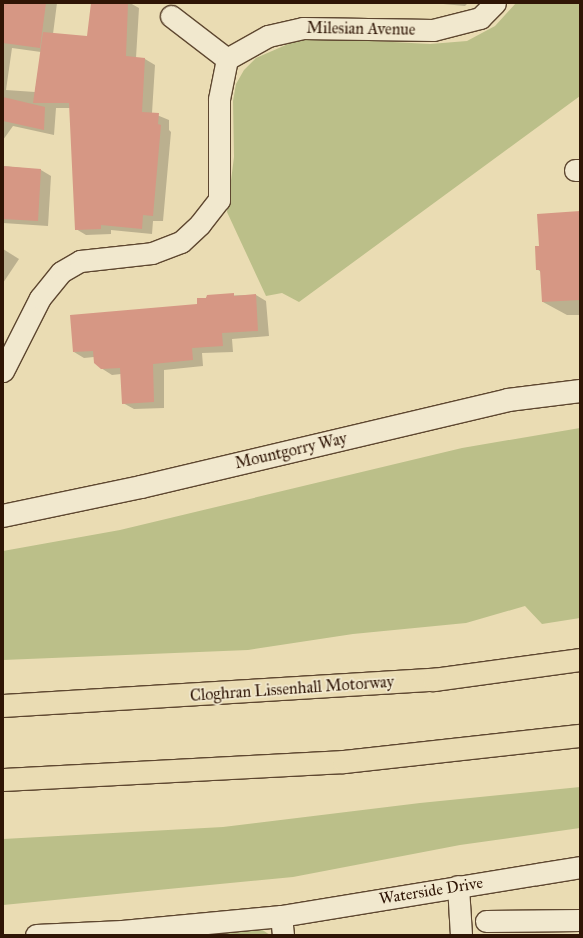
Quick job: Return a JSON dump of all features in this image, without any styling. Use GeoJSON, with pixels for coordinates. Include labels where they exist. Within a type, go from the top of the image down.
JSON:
{"type":"FeatureCollection","features":[{"type":"Feature","properties":{"kind":"highway","name":"Cloghran Lissenhall Motorway"},"geometry":{"type":"LineString","coordinates":[[3,706],[434,680],[580,660]]}},
{"type":"Feature","properties":{"kind":"highway"},"geometry":{"type":"LineString","coordinates":[[3,780],[344,762],[580,736]]}},
{"type":"Feature","properties":{"kind":"street","name":"Milesian Avenue"},"geometry":{"type":"LineString","coordinates":[[227,59],[268,36],[303,28],[433,30],[480,18],[495,3]]}},
{"type":"Feature","properties":{"kind":"street"},"geometry":{"type":"LineString","coordinates":[[3,371],[40,298],[61,272],[80,261],[152,253],[180,242],[200,224],[219,200],[219,99],[227,59],[171,16]]}},
{"type":"Feature","properties":{"kind":"street","name":"Mountgorry Way"},"geometry":{"type":"LineString","coordinates":[[4,514],[141,487],[508,400],[580,391]]}},
{"type":"Feature","properties":{"kind":"street","name":"Waterside Drive"},"geometry":{"type":"LineString","coordinates":[[36,935],[282,926],[458,886],[580,867]]}},
{"type":"Feature","properties":{"kind":"street"},"geometry":{"type":"LineString","coordinates":[[458,886],[461,928]]}},
{"type":"Feature","properties":{"kind":"street"},"geometry":{"type":"LineString","coordinates":[[486,921],[580,920]]}},
{"type":"Feature","properties":{"kind":"green space"},"geometry":{"type":"Polygon","coordinates":[[[516,3],[580,3],[580,96],[299,302],[282,293],[266,296],[227,212],[234,157],[233,101],[236,84],[244,70],[256,58],[295,41],[317,38],[430,44],[467,41],[495,26],[516,3]]]}},
{"type":"Feature","properties":{"kind":"green space"},"geometry":{"type":"Polygon","coordinates":[[[580,428],[580,618],[542,624],[525,606],[466,623],[353,634],[248,650],[3,660],[3,551],[120,530],[462,448],[580,428]]]}},
{"type":"Feature","properties":{"kind":"green space"},"geometry":{"type":"Polygon","coordinates":[[[580,787],[580,828],[460,845],[293,877],[3,905],[3,839],[223,827],[420,803],[580,787]]]}},
{"type":"Feature","properties":{"kind":"green space"},"geometry":{"type":"Polygon","coordinates":[[[261,929],[270,935],[203,935],[261,929]]]}},
{"type":"Feature","properties":{"kind":"building"},"geometry":{"type":"Polygon","coordinates":[[[3,3],[46,3],[40,48],[3,43],[3,3]]]}},
{"type":"Feature","properties":{"kind":"building"},"geometry":{"type":"Polygon","coordinates":[[[91,3],[128,3],[126,56],[145,58],[142,112],[159,113],[158,124],[161,125],[153,216],[143,215],[142,229],[101,225],[101,229],[75,230],[69,103],[33,103],[43,32],[87,36],[91,3]]]}},
{"type":"Feature","properties":{"kind":"building"},"geometry":{"type":"Polygon","coordinates":[[[3,97],[45,107],[44,130],[3,121],[3,97]]]}},
{"type":"Feature","properties":{"kind":"building"},"geometry":{"type":"Polygon","coordinates":[[[3,166],[41,169],[38,221],[3,219],[3,166]]]}},
{"type":"Feature","properties":{"kind":"building"},"geometry":{"type":"Polygon","coordinates":[[[580,211],[580,300],[542,302],[540,270],[536,270],[535,246],[539,246],[537,214],[580,211]]]}},
{"type":"Feature","properties":{"kind":"building"},"geometry":{"type":"Polygon","coordinates":[[[234,293],[234,296],[256,294],[258,331],[222,333],[223,346],[192,348],[193,360],[153,364],[154,402],[122,404],[120,368],[101,369],[94,363],[93,351],[73,352],[70,315],[197,304],[197,298],[206,298],[207,295],[234,293]]]}}]}
